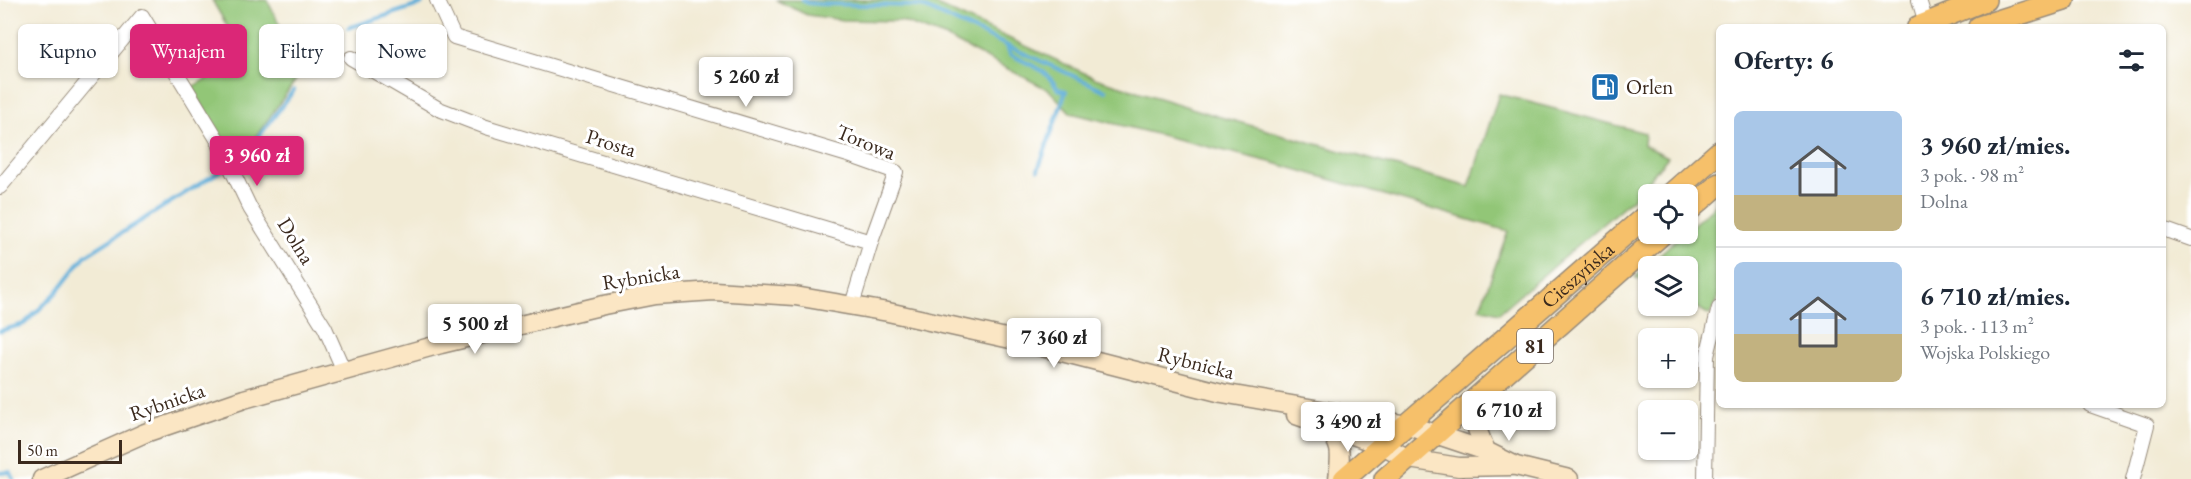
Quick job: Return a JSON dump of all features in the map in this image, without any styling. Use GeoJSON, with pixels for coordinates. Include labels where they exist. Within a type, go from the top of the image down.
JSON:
{"type":"FeatureCollection","features":[{"type":"Feature","properties":{"kind":"main road"},"geometry":{"type":"LineString","coordinates":[[1925,24],[1985,0]]}},
{"type":"Feature","properties":{"kind":"main road"},"geometry":{"type":"LineString","coordinates":[[1988,24],[2064,0]]}},
{"type":"Feature","properties":{"kind":"main road"},"geometry":{"type":"LineString","coordinates":[[1683,184],[1716,155]]}},
{"type":"Feature","properties":{"kind":"main road"},"geometry":{"type":"LineString","coordinates":[[1698,202],[1716,187]]}},
{"type":"Feature","properties":{"kind":"main road","name":"Cieszyńska"},"geometry":{"type":"LineString","coordinates":[[1344,479],[1638,223]]}},
{"type":"Feature","properties":{"kind":"main road","name":"Cieszyńska"},"geometry":{"type":"LineString","coordinates":[[1385,479],[1651,244]]}},
{"type":"Feature","properties":{"kind":"street","name":"Torowa"},"geometry":{"type":"LineString","coordinates":[[437,0],[454,37],[848,155],[896,172],[852,305]]}},
{"type":"Feature","properties":{"kind":"street"},"geometry":{"type":"LineString","coordinates":[[1919,0],[1922,24]]}},
{"type":"Feature","properties":{"kind":"street","name":"Dolna"},"geometry":{"type":"LineString","coordinates":[[0,188],[142,16],[217,139],[250,208],[325,328],[344,371]]}},
{"type":"Feature","properties":{"kind":"street","name":"Prosta"},"geometry":{"type":"LineString","coordinates":[[351,58],[439,109],[486,127],[871,242]]}},
{"type":"Feature","properties":{"kind":"street"},"geometry":{"type":"LineString","coordinates":[[2166,230],[2191,239]]}},
{"type":"Feature","properties":{"kind":"street","name":"Rybnicka"},"geometry":{"type":"LineString","coordinates":[[42,479],[151,430],[244,399],[344,371],[534,321],[655,295],[714,291],[756,292],[852,305],[929,320],[1262,402],[1408,425],[1486,451],[1516,466]]}},
{"type":"Feature","properties":{"kind":"street"},"geometry":{"type":"LineString","coordinates":[[1705,479],[1707,356],[1716,320]]}},
{"type":"Feature","properties":{"kind":"street"},"geometry":{"type":"LineString","coordinates":[[1478,396],[1477,429],[1486,451]]}},
{"type":"Feature","properties":{"kind":"street","name":"Rybnicka"},"geometry":{"type":"LineString","coordinates":[[1262,402],[1384,446],[1409,459],[1459,467],[1516,466]]}},
{"type":"Feature","properties":{"kind":"street"},"geometry":{"type":"LineString","coordinates":[[2099,408],[2147,424],[2133,479]]}},
{"type":"Feature","properties":{"kind":"street"},"geometry":{"type":"LineString","coordinates":[[1324,425],[1334,436],[1341,453],[1338,479]]}},
{"type":"Feature","properties":{"kind":"street"},"geometry":{"type":"LineString","coordinates":[[1516,466],[1569,479]]}},
{"type":"Feature","properties":{"kind":"green space"},"geometry":{"type":"Polygon","coordinates":[[[212,0],[267,0],[279,24],[259,24],[259,78],[297,78],[235,166],[192,87],[208,78],[247,78],[247,24],[226,24],[212,0]]]}},
{"type":"Feature","properties":{"kind":"green space"},"geometry":{"type":"Polygon","coordinates":[[[776,0],[926,0],[1095,78],[1217,116],[1469,187],[1499,94],[1645,133],[1644,145],[1668,157],[1645,184],[1638,184],[1638,192],[1633,198],[1499,313],[1480,308],[1508,231],[1274,163],[1071,113],[1049,90],[947,38],[901,21],[843,20],[807,15],[776,0]]]}},
{"type":"Feature","properties":{"kind":"green space"},"geometry":{"type":"Polygon","coordinates":[[[1716,205],[1716,302],[1710,315],[1698,308],[1698,256],[1658,256],[1671,244],[1698,244],[1698,220],[1716,205]]]}},
{"type":"Feature","properties":{"kind":"waterway"},"geometry":{"type":"LineString","coordinates":[[803,0],[807,3],[819,4],[921,6],[1106,91]]}},
{"type":"Feature","properties":{"kind":"waterway"},"geometry":{"type":"LineString","coordinates":[[348,28],[422,4]]}},
{"type":"Feature","properties":{"kind":"waterway"},"geometry":{"type":"LineString","coordinates":[[1007,46],[1010,54],[1042,71],[1058,89],[1066,91],[1038,170]]}},
{"type":"Feature","properties":{"kind":"waterway"},"geometry":{"type":"LineString","coordinates":[[239,163],[294,90]]}},
{"type":"Feature","properties":{"kind":"waterway"},"geometry":{"type":"LineString","coordinates":[[0,331],[24,324],[56,293],[85,256],[225,168]]}},
{"type":"Feature","properties":{"kind":"waterway"},"geometry":{"type":"LineString","coordinates":[[0,473],[10,472],[14,479]]}},
{"type":"Feature","properties":{"kind":"place","name":"Orlen"},"geometry":{"type":"Point","coordinates":[1605,87]}}]}
